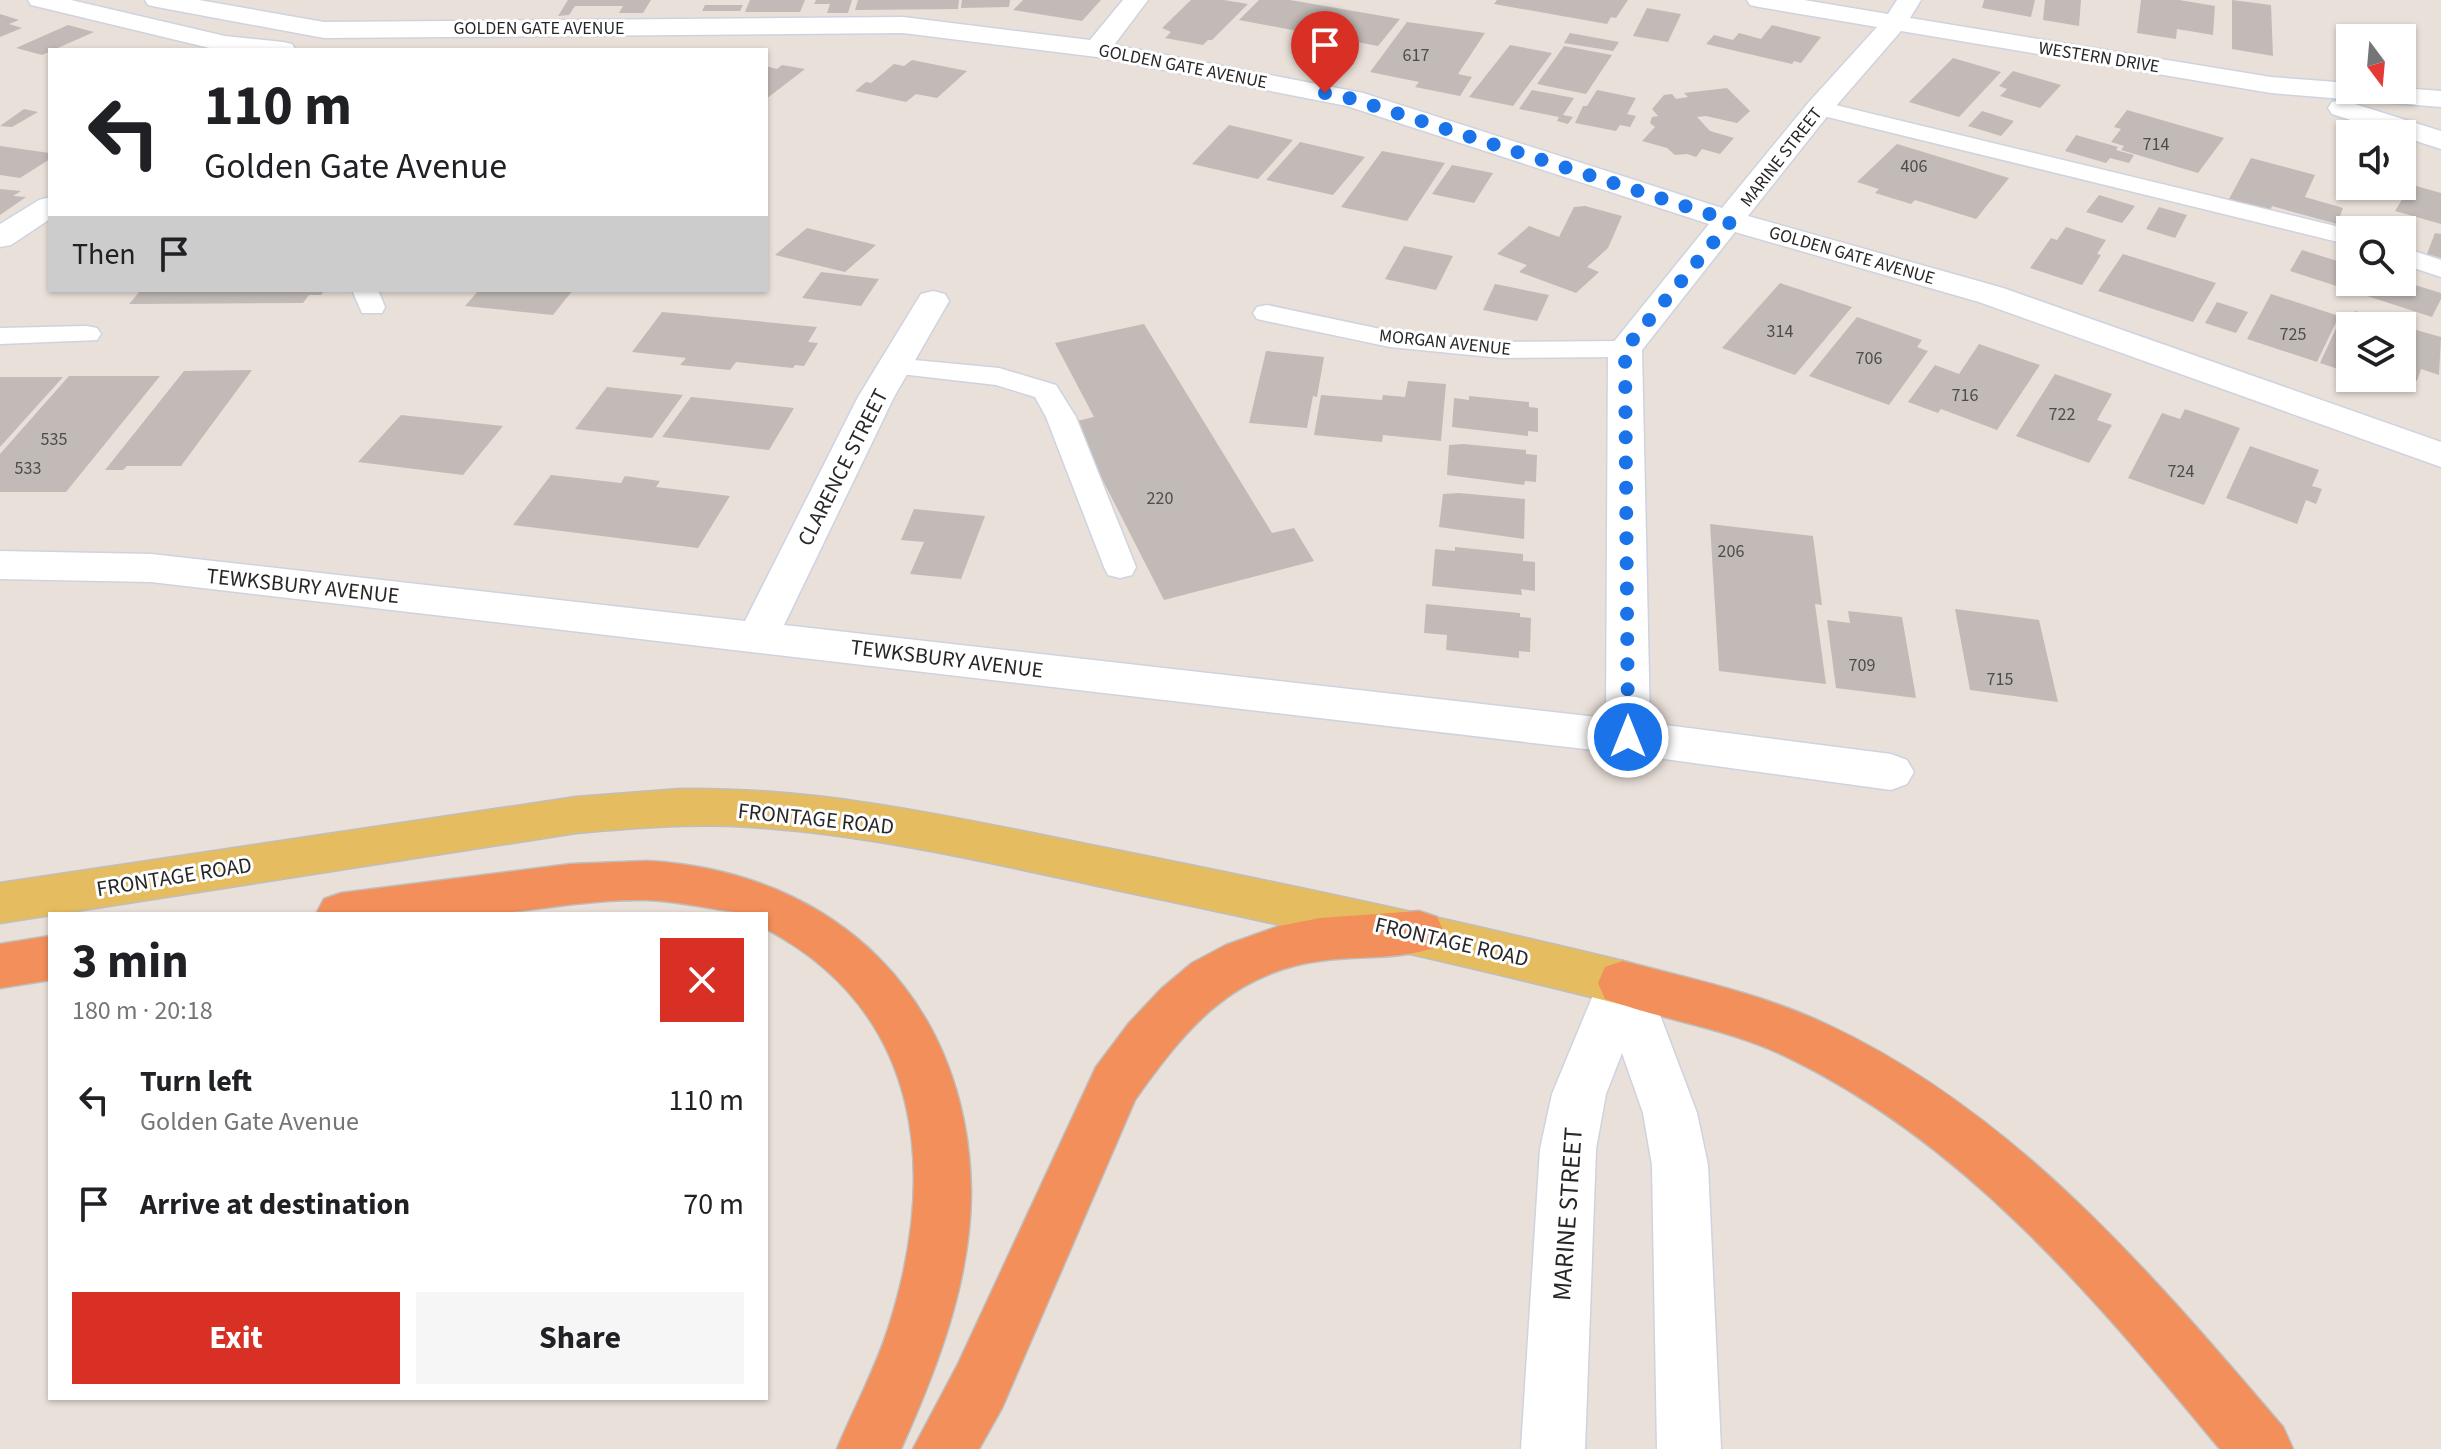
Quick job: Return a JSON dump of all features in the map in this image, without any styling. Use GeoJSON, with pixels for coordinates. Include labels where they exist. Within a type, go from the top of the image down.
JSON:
{"type":"FeatureCollection","features":[{"type":"Feature","properties":{"kind":"highway"},"geometry":{"type":"LineString","coordinates":[[357,912],[574,884],[659,881],[697,885],[770,908],[822,937],[859,968],[885,996],[923,1062],[935,1102],[942,1146],[942,1208],[935,1268],[918,1333],[897,1393],[869,1449]]}},
{"type":"Feature","properties":{"kind":"highway"},"geometry":{"type":"LineString","coordinates":[[945,1449],[980,1386],[1115,1084],[1146,1039],[1183,1000],[1224,968],[1260,951],[1301,941],[1349,935],[1419,932]]}},
{"type":"Feature","properties":{"kind":"highway"},"geometry":{"type":"LineString","coordinates":[[0,966],[48,958]]}},
{"type":"Feature","properties":{"kind":"highway"},"geometry":{"type":"LineString","coordinates":[[1623,983],[1770,1025],[1809,1041],[1892,1087],[1939,1118],[1989,1157],[2080,1244],[2175,1347],[2261,1449]]}},
{"type":"Feature","properties":{"kind":"main road","name":"FRONTAGE ROAD"},"geometry":{"type":"LineString","coordinates":[[0,903],[576,815],[696,807],[773,810],[883,824],[1419,932],[1623,983]]}},
{"type":"Feature","properties":{"kind":"street"},"geometry":{"type":"LineString","coordinates":[[40,0],[225,44],[264,48]]}},
{"type":"Feature","properties":{"kind":"street","name":"GOLDEN GATE AVENUE"},"geometry":{"type":"LineString","coordinates":[[157,0],[308,43],[360,29],[903,25],[1097,49],[1353,99],[1731,221],[1991,295],[2441,455]]}},
{"type":"Feature","properties":{"kind":"street"},"geometry":{"type":"LineString","coordinates":[[1097,49],[1136,0]]}},
{"type":"Feature","properties":{"kind":"street","name":"WESTERN DRIVE"},"geometry":{"type":"LineString","coordinates":[[1759,0],[1901,12],[2271,85],[2441,99]]}},
{"type":"Feature","properties":{"kind":"street"},"geometry":{"type":"LineString","coordinates":[[360,29],[391,16],[461,5]]}},
{"type":"Feature","properties":{"kind":"street"},"geometry":{"type":"LineString","coordinates":[[308,43],[345,6]]}},
{"type":"Feature","properties":{"kind":"street","name":"MARINE STREET"},"geometry":{"type":"LineString","coordinates":[[1625,349],[1819,108],[1901,12]]}},
{"type":"Feature","properties":{"kind":"street","name":"GOLDEN GATE AVENUE"},"geometry":{"type":"LineString","coordinates":[[600,48],[901,44],[971,33]]}},
{"type":"Feature","properties":{"kind":"street"},"geometry":{"type":"LineString","coordinates":[[2271,85],[2441,140]]}},
{"type":"Feature","properties":{"kind":"street"},"geometry":{"type":"LineString","coordinates":[[0,238],[48,207]]}},
{"type":"Feature","properties":{"kind":"street","name":"CLARENCE STREET"},"geometry":{"type":"LineString","coordinates":[[758,636],[893,366],[933,301]]}},
{"type":"Feature","properties":{"kind":"street"},"geometry":{"type":"LineString","coordinates":[[1625,349],[1628,737]]}},
{"type":"Feature","properties":{"kind":"street","name":"TEWKSBURY AVENUE"},"geometry":{"type":"LineString","coordinates":[[0,565],[151,568],[1628,737],[1891,772]]}},
{"type":"Feature","properties":{"kind":"street"},"geometry":{"type":"LineString","coordinates":[[1623,983],[1670,1113],[1680,1165],[1689,1449]]}},
{"type":"Feature","properties":{"kind":"street","name":"MARINE STREET"},"geometry":{"type":"LineString","coordinates":[[1553,1449],[1568,1149],[1579,1094],[1623,983]]}},
{"type":"Feature","properties":{"kind":"lane"},"geometry":{"type":"LineString","coordinates":[[1819,108],[2336,234]]}},
{"type":"Feature","properties":{"kind":"lane"},"geometry":{"type":"LineString","coordinates":[[2416,260],[2441,269]]}},
{"type":"Feature","properties":{"kind":"lane","name":"MORGAN AVENUE"},"geometry":{"type":"LineString","coordinates":[[1267,313],[1406,341],[1501,350],[1625,349]]}},
{"type":"Feature","properties":{"kind":"lane"},"geometry":{"type":"LineString","coordinates":[[0,336],[87,334]]}},
{"type":"Feature","properties":{"kind":"lane"},"geometry":{"type":"LineString","coordinates":[[893,366],[999,377],[1046,391],[1061,417],[1120,567]]}},
{"type":"Feature","properties":{"kind":"building"},"geometry":{"type":"Polygon","coordinates":[[[568,0],[651,0],[643,13],[619,13],[623,6],[575,6],[569,15],[558,16],[568,0]]]}},
{"type":"Feature","properties":{"kind":"building"},"geometry":{"type":"Polygon","coordinates":[[[750,0],[805,0],[800,12],[745,12],[750,0]]]}},
{"type":"Feature","properties":{"kind":"building"},"geometry":{"type":"Polygon","coordinates":[[[816,0],[852,0],[848,13],[827,13],[830,4],[814,4],[816,0]]]}},
{"type":"Feature","properties":{"kind":"building"},"geometry":{"type":"Polygon","coordinates":[[[858,0],[959,0],[958,9],[855,10],[858,0]]]}},
{"type":"Feature","properties":{"kind":"building"},"geometry":{"type":"Polygon","coordinates":[[[962,0],[1010,0],[1009,7],[961,8],[962,0]]]}},
{"type":"Feature","properties":{"kind":"building"},"geometry":{"type":"Polygon","coordinates":[[[1023,0],[1101,0],[1082,21],[1013,10],[1023,0]]]}},
{"type":"Feature","properties":{"kind":"building"},"geometry":{"type":"Polygon","coordinates":[[[1191,0],[1248,4],[1203,45],[1165,38],[1171,32],[1162,28],[1191,0]]]}},
{"type":"Feature","properties":{"kind":"building"},"geometry":{"type":"Polygon","coordinates":[[[1259,0],[1290,0],[1400,19],[1378,46],[1239,20],[1259,0]]]}},
{"type":"Feature","properties":{"kind":"building"},"geometry":{"type":"Polygon","coordinates":[[[1497,0],[1628,0],[1616,18],[1611,17],[1607,24],[1494,4],[1497,0]]]}},
{"type":"Feature","properties":{"kind":"building"},"geometry":{"type":"Polygon","coordinates":[[[1984,0],[2035,0],[2031,17],[1982,8],[1984,0]]]}},
{"type":"Feature","properties":{"kind":"building"},"geometry":{"type":"Polygon","coordinates":[[[2045,0],[2081,0],[2079,26],[2043,20],[2045,0]]]}},
{"type":"Feature","properties":{"kind":"building"},"geometry":{"type":"Polygon","coordinates":[[[2141,0],[2179,0],[2215,6],[2213,35],[2177,29],[2176,39],[2137,33],[2141,0]]]}},
{"type":"Feature","properties":{"kind":"building"},"geometry":{"type":"Polygon","coordinates":[[[2232,0],[2271,5],[2273,56],[2232,49],[2232,0]]]}},
{"type":"Feature","properties":{"kind":"building"},"geometry":{"type":"Polygon","coordinates":[[[705,5],[743,5],[740,11],[702,11],[705,5]]]}},
{"type":"Feature","properties":{"kind":"building"},"geometry":{"type":"Polygon","coordinates":[[[1647,8],[1681,14],[1668,42],[1633,36],[1647,8]]]}},
{"type":"Feature","properties":{"kind":"building"},"geometry":{"type":"Polygon","coordinates":[[[0,14],[19,20],[9,24],[22,28],[0,37],[0,14]]]}},
{"type":"Feature","properties":{"kind":"building"},"geometry":{"type":"Polygon","coordinates":[[[1407,22],[1485,33],[1458,74],[1472,77],[1460,96],[1415,87],[1419,82],[1370,72],[1407,22]]]}},
{"type":"Feature","properties":{"kind":"building"},"geometry":{"type":"Polygon","coordinates":[[[68,25],[94,32],[58,48],[48,48],[48,52],[42,55],[16,48],[68,25]]]}},
{"type":"Feature","properties":{"kind":"building"},"geometry":{"type":"Polygon","coordinates":[[[1772,25],[1821,37],[1801,63],[1794,61],[1792,64],[1706,44],[1714,35],[1733,40],[1739,33],[1761,39],[1772,25]]]}},
{"type":"Feature","properties":{"kind":"building"},"geometry":{"type":"Polygon","coordinates":[[[1570,33],[1619,42],[1613,51],[1564,43],[1570,33]]]}},
{"type":"Feature","properties":{"kind":"building"},"geometry":{"type":"Polygon","coordinates":[[[1510,45],[1552,53],[1513,106],[1469,97],[1510,45]]]}},
{"type":"Feature","properties":{"kind":"building"},"geometry":{"type":"Polygon","coordinates":[[[1564,46],[1612,55],[1586,94],[1537,84],[1564,46]]]}},
{"type":"Feature","properties":{"kind":"building"},"geometry":{"type":"Polygon","coordinates":[[[1953,58],[2001,72],[1959,117],[1909,102],[1953,58]]]}},
{"type":"Feature","properties":{"kind":"building"},"geometry":{"type":"Polygon","coordinates":[[[912,60],[967,71],[937,98],[916,94],[906,102],[855,91],[866,82],[871,83],[894,64],[904,66],[912,60]]]}},
{"type":"Feature","properties":{"kind":"building"},"geometry":{"type":"Polygon","coordinates":[[[782,65],[805,69],[768,97],[768,67],[777,69],[782,65]]]}},
{"type":"Feature","properties":{"kind":"building"},"geometry":{"type":"Polygon","coordinates":[[[2013,71],[2061,85],[2040,108],[2000,96],[2007,89],[1999,86],[2013,71]]]}},
{"type":"Feature","properties":{"kind":"building"},"geometry":{"type":"Polygon","coordinates":[[[1727,88],[1750,111],[1737,123],[1697,117],[1710,131],[1734,138],[1720,154],[1702,149],[1696,157],[1675,155],[1667,148],[1642,141],[1655,127],[1650,123],[1652,117],[1658,116],[1652,109],[1664,95],[1672,94],[1676,99],[1688,97],[1684,93],[1727,88]]]}},
{"type":"Feature","properties":{"kind":"building"},"geometry":{"type":"Polygon","coordinates":[[[1532,90],[1574,98],[1563,115],[1573,117],[1568,124],[1557,121],[1559,117],[1519,109],[1532,90]]]}},
{"type":"Feature","properties":{"kind":"building"},"geometry":{"type":"Polygon","coordinates":[[[1597,90],[1636,98],[1627,114],[1636,116],[1630,127],[1620,125],[1616,131],[1575,123],[1583,106],[1587,106],[1597,90]]]}},
{"type":"Feature","properties":{"kind":"building"},"geometry":{"type":"Polygon","coordinates":[[[24,109],[38,112],[12,127],[0,126],[24,109]]]}},
{"type":"Feature","properties":{"kind":"building"},"geometry":{"type":"Polygon","coordinates":[[[2127,110],[2224,138],[2198,173],[2121,150],[2124,146],[2111,142],[2121,129],[2114,127],[2127,110]]]}},
{"type":"Feature","properties":{"kind":"building"},"geometry":{"type":"Polygon","coordinates":[[[1982,111],[2014,121],[2001,136],[1968,126],[1982,111]]]}},
{"type":"Feature","properties":{"kind":"building"},"geometry":{"type":"Polygon","coordinates":[[[1229,125],[1293,140],[1258,179],[1192,164],[1229,125]]]}},
{"type":"Feature","properties":{"kind":"building"},"geometry":{"type":"Polygon","coordinates":[[[2076,135],[2134,155],[2129,163],[2110,158],[2106,163],[2065,151],[2076,135]]]}},
{"type":"Feature","properties":{"kind":"building"},"geometry":{"type":"Polygon","coordinates":[[[1300,142],[1365,157],[1333,195],[1266,180],[1300,142]]]}},
{"type":"Feature","properties":{"kind":"building"},"geometry":{"type":"Polygon","coordinates":[[[1897,144],[2009,178],[1976,219],[1915,200],[1911,204],[1875,193],[1879,189],[1857,182],[1897,144]]]}},
{"type":"Feature","properties":{"kind":"building"},"geometry":{"type":"Polygon","coordinates":[[[0,146],[48,153],[48,160],[20,178],[0,175],[0,146]]]}},
{"type":"Feature","properties":{"kind":"building"},"geometry":{"type":"Polygon","coordinates":[[[1382,151],[1445,163],[1407,221],[1341,207],[1382,151]]]}},
{"type":"Feature","properties":{"kind":"building"},"geometry":{"type":"Polygon","coordinates":[[[2251,158],[2315,175],[2305,197],[2343,208],[2340,216],[2336,216],[2336,224],[2272,206],[2270,211],[2229,199],[2251,158]]]}},
{"type":"Feature","properties":{"kind":"building"},"geometry":{"type":"Polygon","coordinates":[[[1452,165],[1493,173],[1474,203],[1432,194],[1452,165]]]}},
{"type":"Feature","properties":{"kind":"building"},"geometry":{"type":"Polygon","coordinates":[[[2416,186],[2441,193],[2441,224],[2395,211],[2402,200],[2416,200],[2416,186]]]}},
{"type":"Feature","properties":{"kind":"building"},"geometry":{"type":"Polygon","coordinates":[[[0,189],[21,191],[13,196],[26,197],[0,215],[0,189]]]}},
{"type":"Feature","properties":{"kind":"building"},"geometry":{"type":"Polygon","coordinates":[[[2099,195],[2135,206],[2122,223],[2086,212],[2099,195]]]}},
{"type":"Feature","properties":{"kind":"building"},"geometry":{"type":"Polygon","coordinates":[[[1585,206],[1622,216],[1608,248],[1587,267],[1599,272],[1576,293],[1519,272],[1527,265],[1497,254],[1529,226],[1559,237],[1574,207],[1585,206]]]}},
{"type":"Feature","properties":{"kind":"building"},"geometry":{"type":"Polygon","coordinates":[[[2159,207],[2187,215],[2175,238],[2146,229],[2159,207]]]}},
{"type":"Feature","properties":{"kind":"building"},"geometry":{"type":"Polygon","coordinates":[[[2066,227],[2106,240],[2097,254],[2101,255],[2082,285],[2030,268],[2051,238],[2057,240],[2066,227]]]}},
{"type":"Feature","properties":{"kind":"building"},"geometry":{"type":"Polygon","coordinates":[[[807,228],[876,245],[845,272],[775,255],[807,228]]]}},
{"type":"Feature","properties":{"kind":"building"},"geometry":{"type":"Polygon","coordinates":[[[2435,233],[2441,234],[2441,258],[2427,254],[2435,233]]]}},
{"type":"Feature","properties":{"kind":"building"},"geometry":{"type":"Polygon","coordinates":[[[1404,246],[1453,256],[1436,290],[1385,279],[1404,246]]]}},
{"type":"Feature","properties":{"kind":"building"},"geometry":{"type":"Polygon","coordinates":[[[2302,250],[2336,261],[2336,286],[2290,271],[2302,250]]]}},
{"type":"Feature","properties":{"kind":"building"},"geometry":{"type":"Polygon","coordinates":[[[2123,254],[2216,283],[2193,322],[2098,291],[2123,254]]]}},
{"type":"Feature","properties":{"kind":"building"},"geometry":{"type":"Polygon","coordinates":[[[821,272],[879,279],[861,306],[802,298],[821,272]]]}},
{"type":"Feature","properties":{"kind":"building"},"geometry":{"type":"Polygon","coordinates":[[[1780,283],[1852,307],[1795,375],[1722,348],[1780,283]]]}},
{"type":"Feature","properties":{"kind":"building"},"geometry":{"type":"Polygon","coordinates":[[[1495,284],[1549,295],[1537,321],[1483,310],[1495,284]]]}},
{"type":"Feature","properties":{"kind":"building"},"geometry":{"type":"Polygon","coordinates":[[[2416,285],[2441,293],[2432,317],[2367,296],[2416,296],[2416,285]]]}},
{"type":"Feature","properties":{"kind":"building"},"geometry":{"type":"Polygon","coordinates":[[[139,292],[323,292],[321,295],[309,295],[303,303],[129,304],[139,292]]]}},
{"type":"Feature","properties":{"kind":"building"},"geometry":{"type":"Polygon","coordinates":[[[477,292],[571,292],[553,315],[465,306],[477,292]]]}},
{"type":"Feature","properties":{"kind":"building"},"geometry":{"type":"Polygon","coordinates":[[[2271,294],[2336,315],[2336,322],[2317,362],[2247,339],[2271,294]]]}},
{"type":"Feature","properties":{"kind":"building"},"geometry":{"type":"Polygon","coordinates":[[[2217,302],[2248,312],[2236,333],[2205,323],[2217,302]]]}},
{"type":"Feature","properties":{"kind":"building"},"geometry":{"type":"Polygon","coordinates":[[[662,312],[817,327],[808,342],[818,343],[804,366],[795,365],[793,368],[736,362],[730,370],[680,365],[686,358],[632,352],[662,312]]]}},
{"type":"Feature","properties":{"kind":"building"},"geometry":{"type":"Polygon","coordinates":[[[1857,317],[1922,340],[1917,347],[1928,351],[1889,405],[1809,376],[1857,317]]]}},
{"type":"Feature","properties":{"kind":"building"},"geometry":{"type":"Polygon","coordinates":[[[1144,324],[1272,533],[1294,528],[1314,561],[1164,600],[1073,422],[1094,417],[1055,343],[1144,324]]]}},
{"type":"Feature","properties":{"kind":"building"},"geometry":{"type":"Polygon","coordinates":[[[2336,328],[2336,368],[2320,363],[2336,328]]]}},
{"type":"Feature","properties":{"kind":"building"},"geometry":{"type":"Polygon","coordinates":[[[2416,330],[2441,337],[2439,375],[2421,369],[2417,381],[2416,330]]]}},
{"type":"Feature","properties":{"kind":"building"},"geometry":{"type":"Polygon","coordinates":[[[1979,344],[2040,365],[1997,430],[1941,409],[1938,413],[1908,402],[1935,365],[1959,374],[1979,344]]]}},
{"type":"Feature","properties":{"kind":"building"},"geometry":{"type":"Polygon","coordinates":[[[1266,351],[1324,357],[1317,397],[1313,396],[1307,428],[1249,423],[1266,351]]]}},
{"type":"Feature","properties":{"kind":"building"},"geometry":{"type":"Polygon","coordinates":[[[252,370],[181,466],[127,466],[123,470],[105,470],[184,371],[252,370]]]}},
{"type":"Feature","properties":{"kind":"building"},"geometry":{"type":"Polygon","coordinates":[[[2055,374],[2112,394],[2097,420],[2112,425],[2089,463],[2016,436],[2055,374]]]}},
{"type":"Feature","properties":{"kind":"building"},"geometry":{"type":"Polygon","coordinates":[[[69,376],[160,376],[66,492],[0,492],[0,454],[69,376]]]}},
{"type":"Feature","properties":{"kind":"building"},"geometry":{"type":"Polygon","coordinates":[[[0,377],[63,377],[0,447],[0,377]]]}},
{"type":"Feature","properties":{"kind":"building"},"geometry":{"type":"Polygon","coordinates":[[[1408,381],[1446,384],[1441,441],[1383,435],[1382,442],[1314,435],[1321,395],[1382,400],[1383,395],[1405,397],[1408,381]]]}},
{"type":"Feature","properties":{"kind":"building"},"geometry":{"type":"Polygon","coordinates":[[[607,387],[683,395],[652,438],[575,429],[607,387]]]}},
{"type":"Feature","properties":{"kind":"building"},"geometry":{"type":"Polygon","coordinates":[[[1469,396],[1529,402],[1529,407],[1538,408],[1538,432],[1528,431],[1528,436],[1452,427],[1454,398],[1469,400],[1469,396]]]}},
{"type":"Feature","properties":{"kind":"building"},"geometry":{"type":"Polygon","coordinates":[[[691,397],[794,408],[769,450],[662,437],[691,397]]]}},
{"type":"Feature","properties":{"kind":"building"},"geometry":{"type":"Polygon","coordinates":[[[2185,409],[2240,428],[2204,505],[2128,478],[2162,413],[2180,419],[2185,409]]]}},
{"type":"Feature","properties":{"kind":"building"},"geometry":{"type":"Polygon","coordinates":[[[401,415],[503,426],[463,475],[358,462],[401,415]]]}},
{"type":"Feature","properties":{"kind":"building"},"geometry":{"type":"Polygon","coordinates":[[[1449,445],[1526,450],[1526,454],[1537,455],[1536,482],[1525,481],[1524,485],[1447,475],[1449,445]]]}},
{"type":"Feature","properties":{"kind":"building"},"geometry":{"type":"Polygon","coordinates":[[[2250,446],[2319,470],[2312,486],[2322,489],[2316,504],[2306,500],[2297,524],[2226,498],[2250,446]]]}},
{"type":"Feature","properties":{"kind":"building"},"geometry":{"type":"Polygon","coordinates":[[[551,475],[621,483],[625,476],[660,481],[656,487],[730,496],[698,548],[513,525],[551,475]]]}},
{"type":"Feature","properties":{"kind":"building"},"geometry":{"type":"Polygon","coordinates":[[[1443,494],[1525,499],[1524,539],[1439,527],[1443,494]]]}},
{"type":"Feature","properties":{"kind":"building"},"geometry":{"type":"Polygon","coordinates":[[[914,509],[985,516],[961,579],[910,574],[924,542],[901,540],[914,509]]]}},
{"type":"Feature","properties":{"kind":"building"},"geometry":{"type":"Polygon","coordinates":[[[1710,524],[1813,536],[1822,605],[1815,604],[1826,684],[1719,671],[1710,524]]]}},
{"type":"Feature","properties":{"kind":"building"},"geometry":{"type":"Polygon","coordinates":[[[1455,547],[1523,554],[1523,561],[1535,562],[1535,591],[1521,589],[1522,595],[1432,586],[1435,549],[1455,551],[1455,547]]]}},
{"type":"Feature","properties":{"kind":"building"},"geometry":{"type":"Polygon","coordinates":[[[1426,604],[1520,613],[1520,617],[1531,618],[1530,652],[1519,651],[1519,658],[1446,650],[1447,635],[1424,633],[1426,604]]]}},
{"type":"Feature","properties":{"kind":"building"},"geometry":{"type":"Polygon","coordinates":[[[1955,609],[2039,620],[2058,702],[1970,690],[1955,609]]]}},
{"type":"Feature","properties":{"kind":"building"},"geometry":{"type":"Polygon","coordinates":[[[1848,611],[1902,617],[1916,698],[1836,688],[1827,620],[1850,623],[1848,611]]]}},
{"type":"Feature","properties":{"kind":"route"},"geometry":{"type":"LineString","coordinates":[[1325,93],[1353,99],[1731,221],[1625,349],[1628,737]]}}]}
